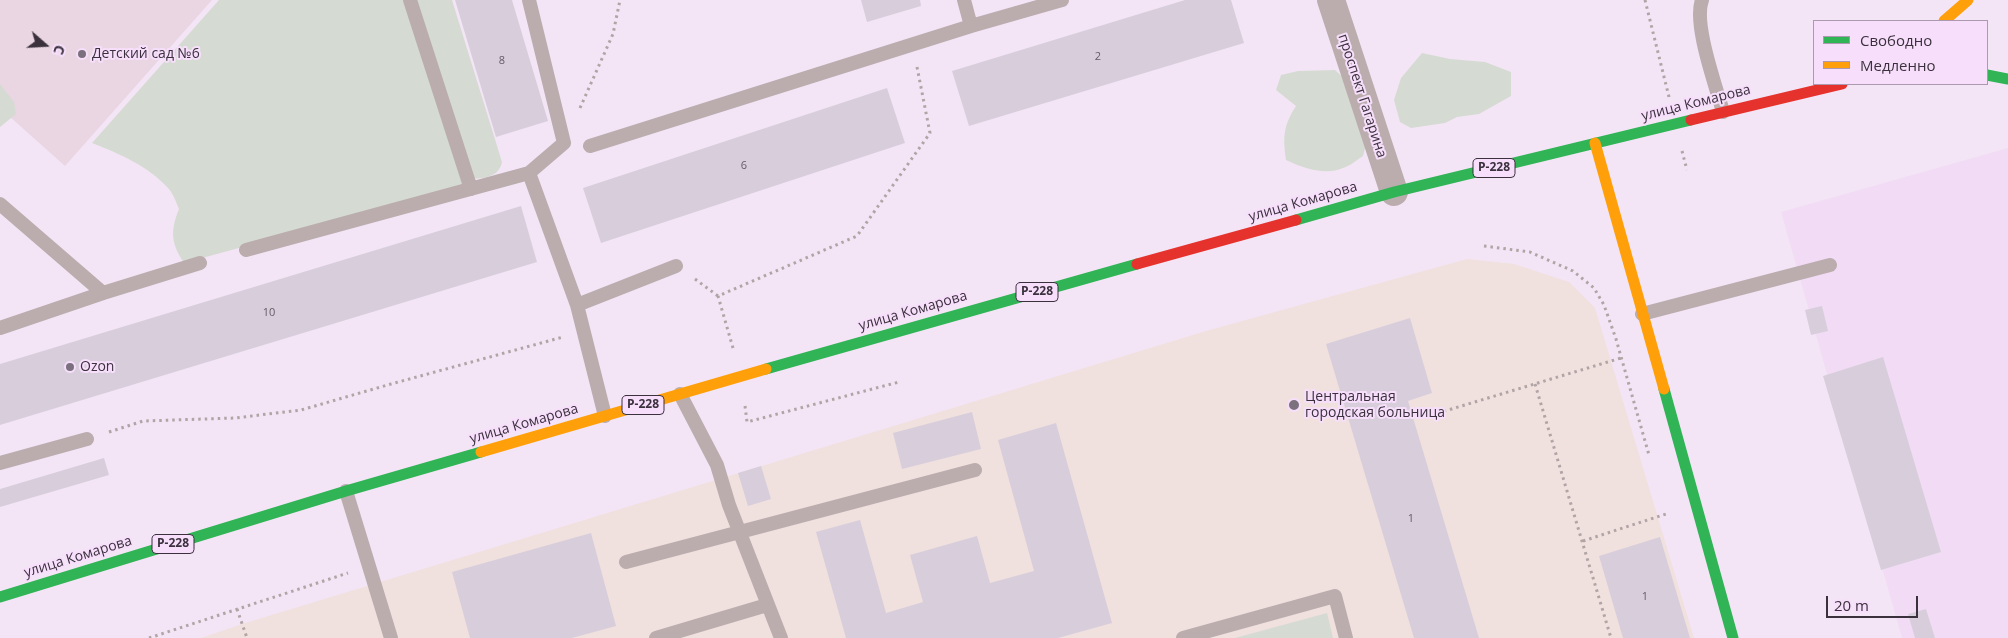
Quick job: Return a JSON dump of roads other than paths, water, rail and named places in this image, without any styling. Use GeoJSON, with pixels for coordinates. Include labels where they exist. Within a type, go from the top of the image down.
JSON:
{"type":"FeatureCollection","features":[{"type":"Feature","properties":{"kind":"main road"},"geometry":{"type":"LineString","coordinates":[[1945,20],[1968,0]]}},
{"type":"Feature","properties":{"kind":"main road"},"geometry":{"type":"LineString","coordinates":[[1988,75],[2008,79]]}},
{"type":"Feature","properties":{"kind":"main road","name":"улица Комарова"},"geometry":{"type":"LineString","coordinates":[[0,597],[346,491],[920,325],[1394,192],[1838,85]]}},
{"type":"Feature","properties":{"kind":"main road"},"geometry":{"type":"LineString","coordinates":[[1595,143],[1733,638]]}},
{"type":"Feature","properties":{"kind":"street","name":"проспект Гагарина"},"geometry":{"type":"LineString","coordinates":[[1331,0],[1394,192]]}},
{"type":"Feature","properties":{"kind":"lane"},"geometry":{"type":"LineString","coordinates":[[410,0],[471,189]]}},
{"type":"Feature","properties":{"kind":"lane"},"geometry":{"type":"LineString","coordinates":[[246,250],[529,173],[564,143],[529,0]]}},
{"type":"Feature","properties":{"kind":"lane"},"geometry":{"type":"LineString","coordinates":[[964,0],[971,26]]}},
{"type":"Feature","properties":{"kind":"lane"},"geometry":{"type":"LineString","coordinates":[[590,146],[971,26],[1062,0]]}},
{"type":"Feature","properties":{"kind":"lane"},"geometry":{"type":"LineString","coordinates":[[1702,0],[1699,9],[1702,35],[1723,112]]}},
{"type":"Feature","properties":{"kind":"lane"},"geometry":{"type":"LineString","coordinates":[[529,173],[577,305],[605,416]]}},
{"type":"Feature","properties":{"kind":"lane"},"geometry":{"type":"LineString","coordinates":[[0,204],[103,293]]}},
{"type":"Feature","properties":{"kind":"lane"},"geometry":{"type":"LineString","coordinates":[[0,328],[200,262]]}},
{"type":"Feature","properties":{"kind":"lane"},"geometry":{"type":"LineString","coordinates":[[1642,314],[1830,265]]}},
{"type":"Feature","properties":{"kind":"lane"},"geometry":{"type":"LineString","coordinates":[[577,305],[676,266]]}},
{"type":"Feature","properties":{"kind":"lane"},"geometry":{"type":"LineString","coordinates":[[680,394],[717,465],[739,531],[781,638]]}},
{"type":"Feature","properties":{"kind":"lane"},"geometry":{"type":"LineString","coordinates":[[0,464],[87,439]]}},
{"type":"Feature","properties":{"kind":"lane"},"geometry":{"type":"LineString","coordinates":[[626,562],[975,470]]}},
{"type":"Feature","properties":{"kind":"lane"},"geometry":{"type":"LineString","coordinates":[[346,491],[391,638]]}},
{"type":"Feature","properties":{"kind":"lane"},"geometry":{"type":"LineString","coordinates":[[1183,638],[1336,596],[1346,638]]}},
{"type":"Feature","properties":{"kind":"lane"},"geometry":{"type":"LineString","coordinates":[[656,638],[767,605]]}},
{"type":"Feature","properties":{"kind":"place","name":"Детский сад №6"},"geometry":{"type":"Point","coordinates":[82,54]}},
{"type":"Feature","properties":{"kind":"place","name":"Ozon"},"geometry":{"type":"Point","coordinates":[70,367]}},
{"type":"Feature","properties":{"kind":"place","name":"Центральная городская больница"},"geometry":{"type":"Point","coordinates":[1294,405]}}]}
